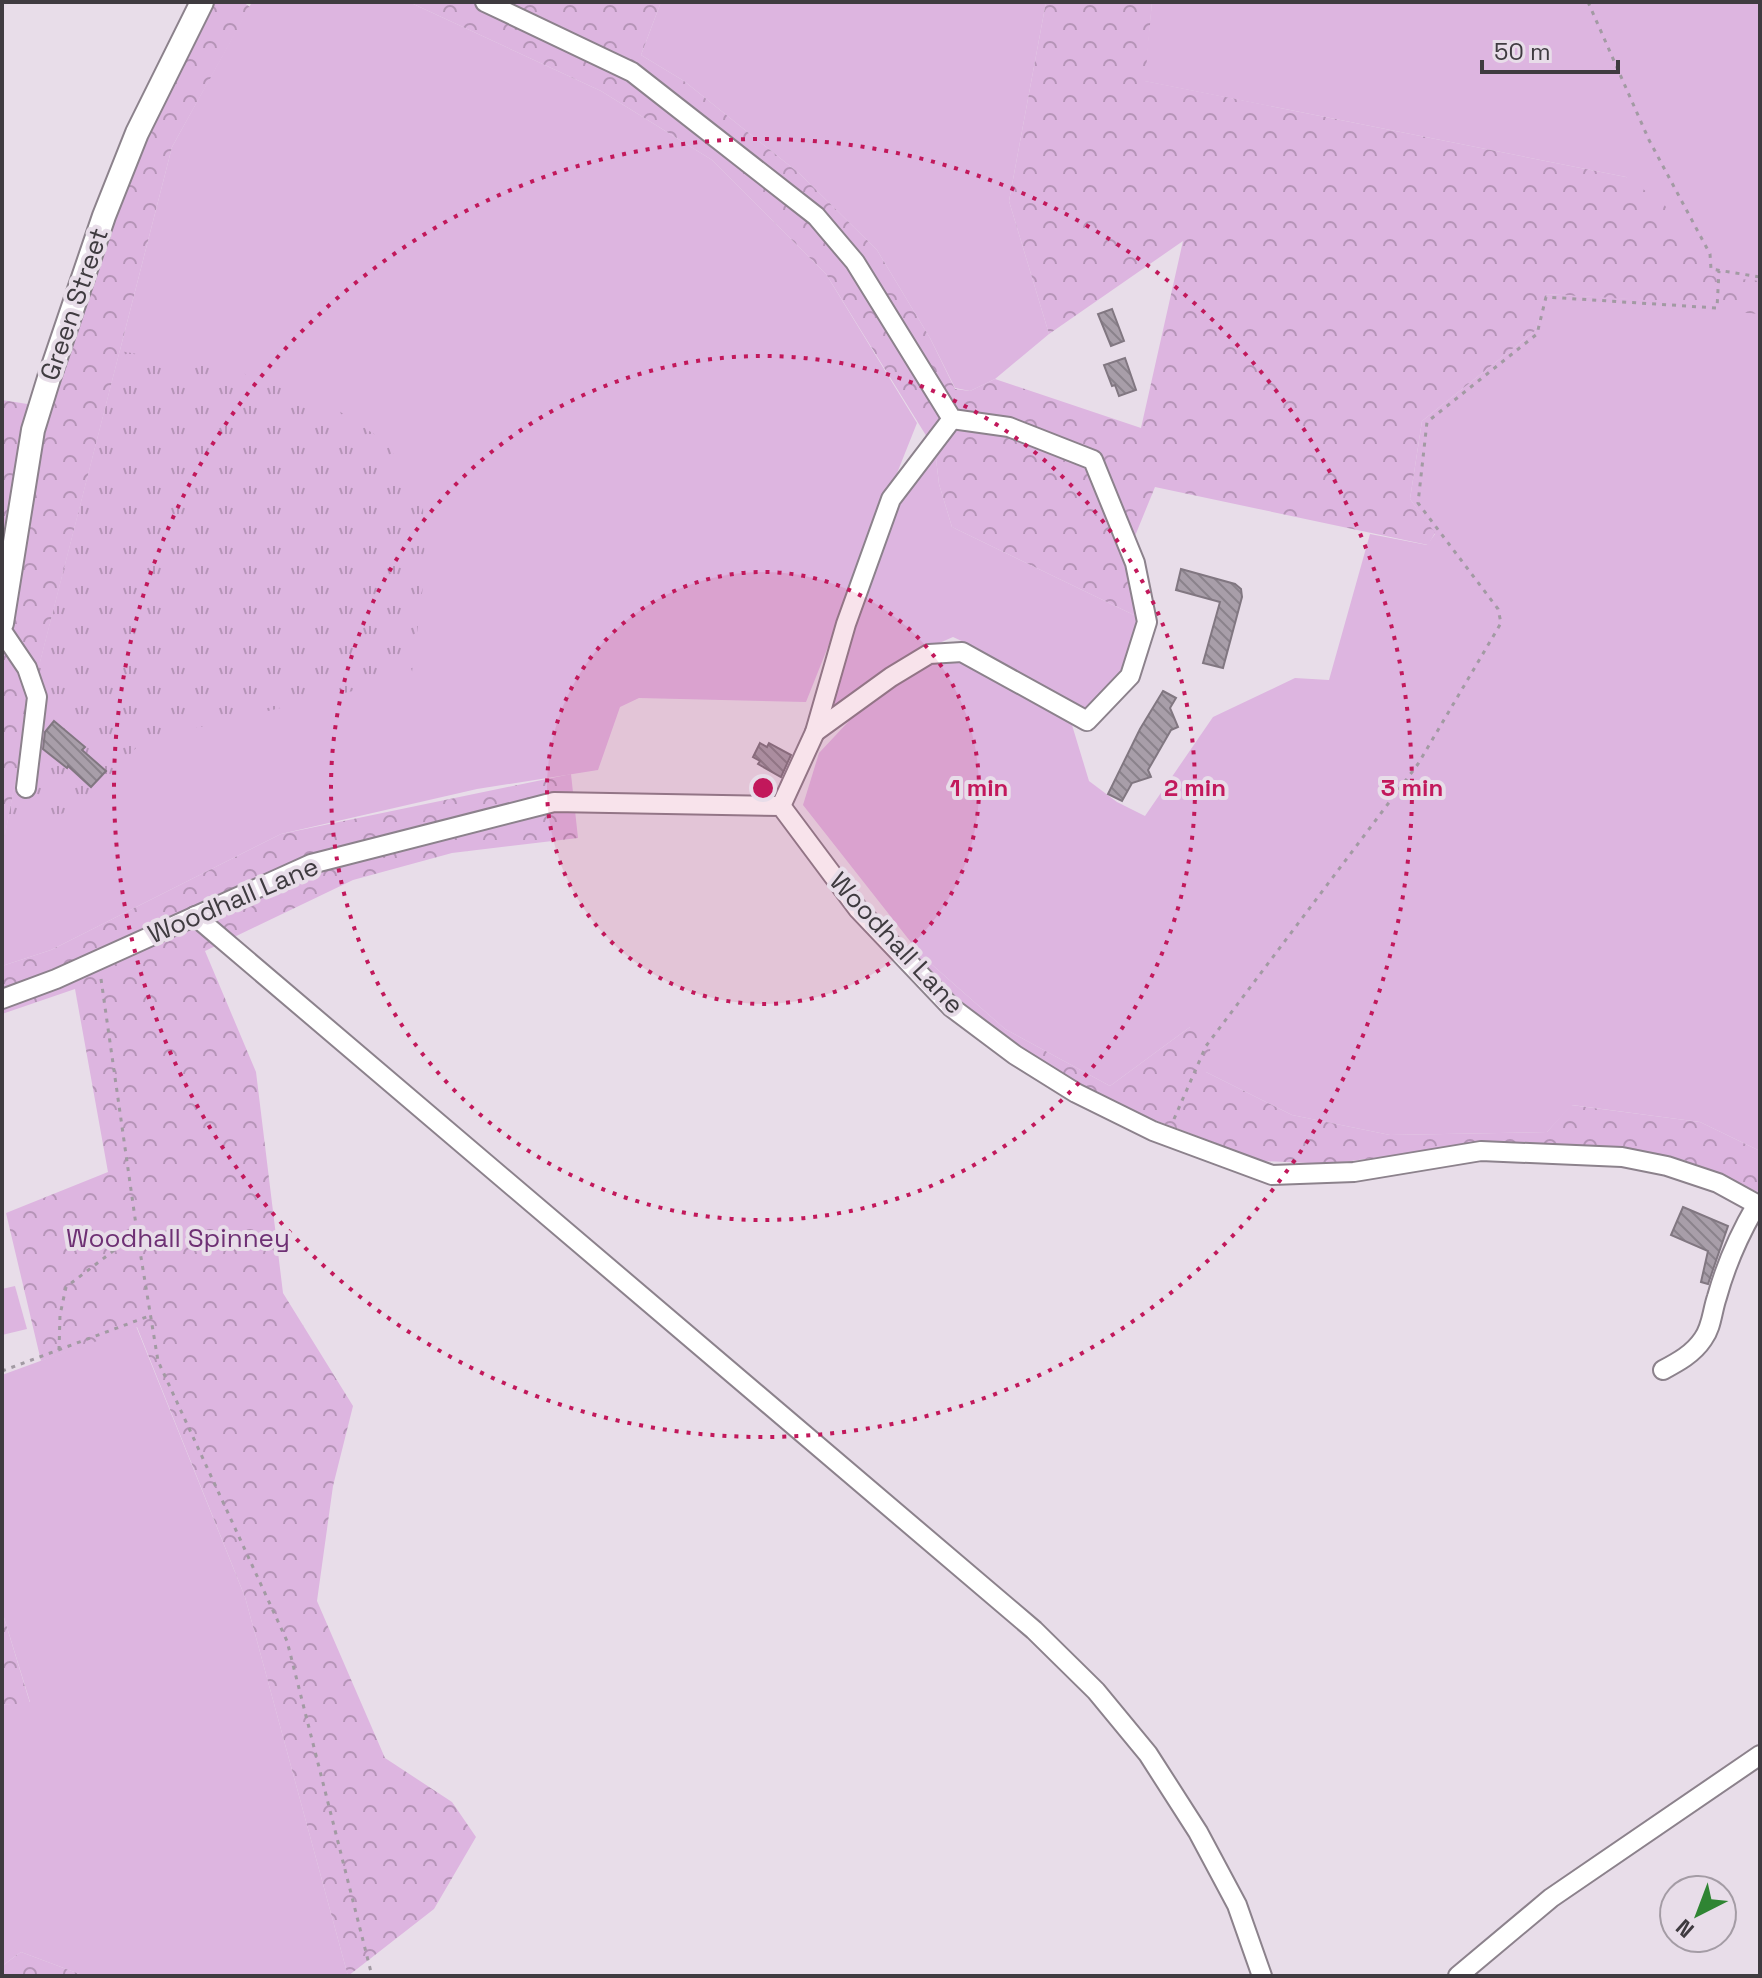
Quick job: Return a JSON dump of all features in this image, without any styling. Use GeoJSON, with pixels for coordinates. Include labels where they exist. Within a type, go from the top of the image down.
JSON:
{"type":"FeatureCollection","features":[{"type":"Feature","properties":{"kind":"main road","name":"Green Street"},"geometry":{"type":"LineString","coordinates":[[2,623],[33,430],[49,378],[104,216],[137,133],[202,2]]}},
{"type":"Feature","properties":{"kind":"street"},"geometry":{"type":"LineString","coordinates":[[485,2],[632,72],[816,216],[855,262],[952,419]]}},
{"type":"Feature","properties":{"kind":"street"},"geometry":{"type":"LineString","coordinates":[[781,806],[815,732],[846,624],[891,499],[952,419]]}},
{"type":"Feature","properties":{"kind":"street"},"geometry":{"type":"LineString","coordinates":[[815,732],[891,677],[929,654],[962,652],[1087,721],[1130,676],[1147,622],[1135,563],[1093,460],[1009,427],[952,419]]}},
{"type":"Feature","properties":{"kind":"street"},"geometry":{"type":"LineString","coordinates":[[2,631],[27,668],[37,697],[26,788]]}},
{"type":"Feature","properties":{"kind":"street","name":"Woodhall Lane"},"geometry":{"type":"LineString","coordinates":[[2,999],[311,864],[554,802],[781,806],[858,909],[951,1007],[1015,1055],[1076,1093],[1166,1136],[1272,1175],[1354,1172],[1481,1151],[1622,1157],[1667,1166],[1718,1183],[1758,1205]]}},
{"type":"Feature","properties":{"kind":"street"},"geometry":{"type":"LineString","coordinates":[[195,916],[1034,1630],[1086,1681],[1148,1754],[1198,1832],[1237,1905],[1262,1976]]}},
{"type":"Feature","properties":{"kind":"street"},"geometry":{"type":"LineString","coordinates":[[1663,1370],[1685,1358],[1710,1327],[1717,1297],[1740,1233],[1758,1205]]}},
{"type":"Feature","properties":{"kind":"street"},"geometry":{"type":"LineString","coordinates":[[1458,1976],[1551,1898],[1760,1755]]}},
{"type":"Feature","properties":{"kind":"path"},"geometry":{"type":"LineString","coordinates":[[1588,2],[1649,140],[1710,254],[1711,269],[1760,277]]}},
{"type":"Feature","properties":{"kind":"path"},"geometry":{"type":"LineString","coordinates":[[1166,1136],[1206,1046],[1418,764],[1501,623],[1498,609],[1418,503],[1427,422],[1537,334],[1546,297],[1717,308],[1719,271]]}},
{"type":"Feature","properties":{"kind":"path"},"geometry":{"type":"LineString","coordinates":[[99,959],[158,1361],[287,1641],[372,1976]]}},
{"type":"Feature","properties":{"kind":"path"},"geometry":{"type":"LineString","coordinates":[[59,1350],[60,1315],[66,1287],[125,1242],[138,1239]]}},
{"type":"Feature","properties":{"kind":"path"},"geometry":{"type":"LineString","coordinates":[[2,1371],[149,1316]]}},
{"type":"Feature","properties":{"kind":"green space"},"geometry":{"type":"Polygon","coordinates":[[[211,2],[243,2],[250,7],[172,147],[35,682],[2,839],[2,641],[39,435],[94,265],[177,70],[211,2]]]}},
{"type":"Feature","properties":{"kind":"green space"},"geometry":{"type":"Polygon","coordinates":[[[252,2],[409,2],[601,91],[712,160],[826,274],[917,423],[806,702],[639,698],[620,707],[598,770],[477,789],[281,834],[51,950],[2,966],[2,839],[35,682],[172,147],[252,2]]]}},
{"type":"Feature","properties":{"kind":"green space"},"geometry":{"type":"Polygon","coordinates":[[[409,2],[661,2],[641,55],[684,81],[800,174],[877,250],[930,338],[955,389],[970,391],[995,379],[1141,428],[1183,241],[1049,334],[1009,201],[1046,2],[1152,2],[1145,81],[1626,177],[1664,204],[1700,258],[1704,275],[1760,281],[1760,314],[1734,312],[1711,304],[1545,294],[1536,330],[1422,421],[1410,499],[1435,533],[1428,545],[1155,487],[1126,558],[1138,617],[952,527],[939,484],[935,450],[826,274],[712,160],[601,91],[409,2]]]}},
{"type":"Feature","properties":{"kind":"green space"},"geometry":{"type":"Polygon","coordinates":[[[661,2],[1046,2],[1009,201],[1049,334],[995,379],[970,391],[955,388],[930,338],[877,250],[800,174],[684,81],[641,55],[661,2]]]}},
{"type":"Feature","properties":{"kind":"green space"},"geometry":{"type":"Polygon","coordinates":[[[1152,2],[1760,2],[1760,1151],[1700,1122],[1572,1105],[1547,1132],[1390,1135],[1292,1115],[1206,1072],[1190,1027],[1110,1086],[1005,1029],[921,955],[803,805],[819,753],[863,706],[929,661],[964,661],[1072,725],[1089,781],[1117,802],[1145,816],[1213,717],[1295,678],[1329,680],[1370,534],[1427,545],[1435,534],[1410,499],[1422,421],[1536,330],[1544,294],[1711,303],[1626,177],[1144,81],[1152,2]]]}},
{"type":"Feature","properties":{"kind":"green space"},"geometry":{"type":"Polygon","coordinates":[[[120,351],[224,369],[304,388],[383,440],[403,467],[423,507],[425,570],[412,672],[404,679],[144,740],[77,808],[5,835],[35,682],[120,351]]]}},
{"type":"Feature","properties":{"kind":"green space"},"geometry":{"type":"Polygon","coordinates":[[[2,400],[40,406],[2,623],[2,400]]]}},
{"type":"Feature","properties":{"kind":"green space"},"geometry":{"type":"Polygon","coordinates":[[[935,450],[939,484],[952,527],[1138,617],[1123,672],[1084,714],[977,648],[953,637],[910,656],[822,721],[903,495],[935,450]]]}},
{"type":"Feature","properties":{"kind":"green space","name":"Woodhall Spinney"},"geometry":{"type":"Polygon","coordinates":[[[571,774],[578,838],[452,853],[353,880],[205,951],[256,1072],[283,1293],[353,1406],[333,1486],[317,1601],[385,1758],[452,1802],[476,1837],[434,1909],[348,1976],[245,1597],[137,1327],[41,1361],[6,1213],[108,1172],[75,989],[2,1014],[2,966],[51,950],[281,834],[571,774]]]}},
{"type":"Feature","properties":{"kind":"green space"},"geometry":{"type":"Polygon","coordinates":[[[921,955],[1005,1029],[1110,1086],[1190,1027],[1213,1035],[1206,1072],[1292,1115],[1390,1135],[1547,1132],[1571,1105],[1700,1122],[1760,1151],[1760,1193],[1684,1160],[1615,1147],[1531,1143],[1446,1148],[1329,1164],[1263,1161],[1115,1105],[1021,1053],[964,1010],[917,961],[921,955]]]}},
{"type":"Feature","properties":{"kind":"green space"},"geometry":{"type":"Polygon","coordinates":[[[15,1286],[27,1329],[2,1335],[2,1289],[15,1286]]]}},
{"type":"Feature","properties":{"kind":"green space"},"geometry":{"type":"Polygon","coordinates":[[[136,1326],[245,1597],[348,1976],[85,1976],[21,1952],[2,1966],[2,1705],[30,1702],[2,1611],[2,1375],[136,1326]]]}},
{"type":"Feature","properties":{"kind":"green space"},"geometry":{"type":"Polygon","coordinates":[[[2,1611],[30,1703],[2,1705],[2,1611]]]}},
{"type":"Feature","properties":{"kind":"green space"},"geometry":{"type":"Polygon","coordinates":[[[21,1952],[85,1976],[2,1976],[2,1966],[21,1952]]]}},
{"type":"Feature","properties":{"kind":"building"},"geometry":{"type":"Polygon","coordinates":[[[1112,309],[1124,341],[1111,346],[1098,314],[1112,309]]]}},
{"type":"Feature","properties":{"kind":"building"},"geometry":{"type":"Polygon","coordinates":[[[1125,358],[1136,390],[1119,396],[1104,365],[1125,358]]]}},
{"type":"Feature","properties":{"kind":"building"},"geometry":{"type":"Polygon","coordinates":[[[1181,569],[1235,584],[1241,589],[1242,597],[1223,668],[1203,663],[1220,602],[1176,590],[1181,569]]]}},
{"type":"Feature","properties":{"kind":"building"},"geometry":{"type":"Polygon","coordinates":[[[1163,691],[1176,698],[1170,708],[1178,727],[1171,730],[1148,770],[1151,777],[1132,783],[1122,801],[1108,794],[1163,691]]]}},
{"type":"Feature","properties":{"kind":"building"},"geometry":{"type":"Polygon","coordinates":[[[54,721],[85,747],[82,750],[106,771],[91,787],[43,749],[45,732],[54,721]]]}},
{"type":"Feature","properties":{"kind":"building"},"geometry":{"type":"Polygon","coordinates":[[[760,743],[767,747],[769,743],[791,755],[781,777],[758,764],[760,761],[753,757],[760,743]]]}},
{"type":"Feature","properties":{"kind":"building"},"geometry":{"type":"Polygon","coordinates":[[[1683,1207],[1728,1226],[1708,1284],[1701,1282],[1708,1251],[1671,1235],[1683,1207]]]}}]}
